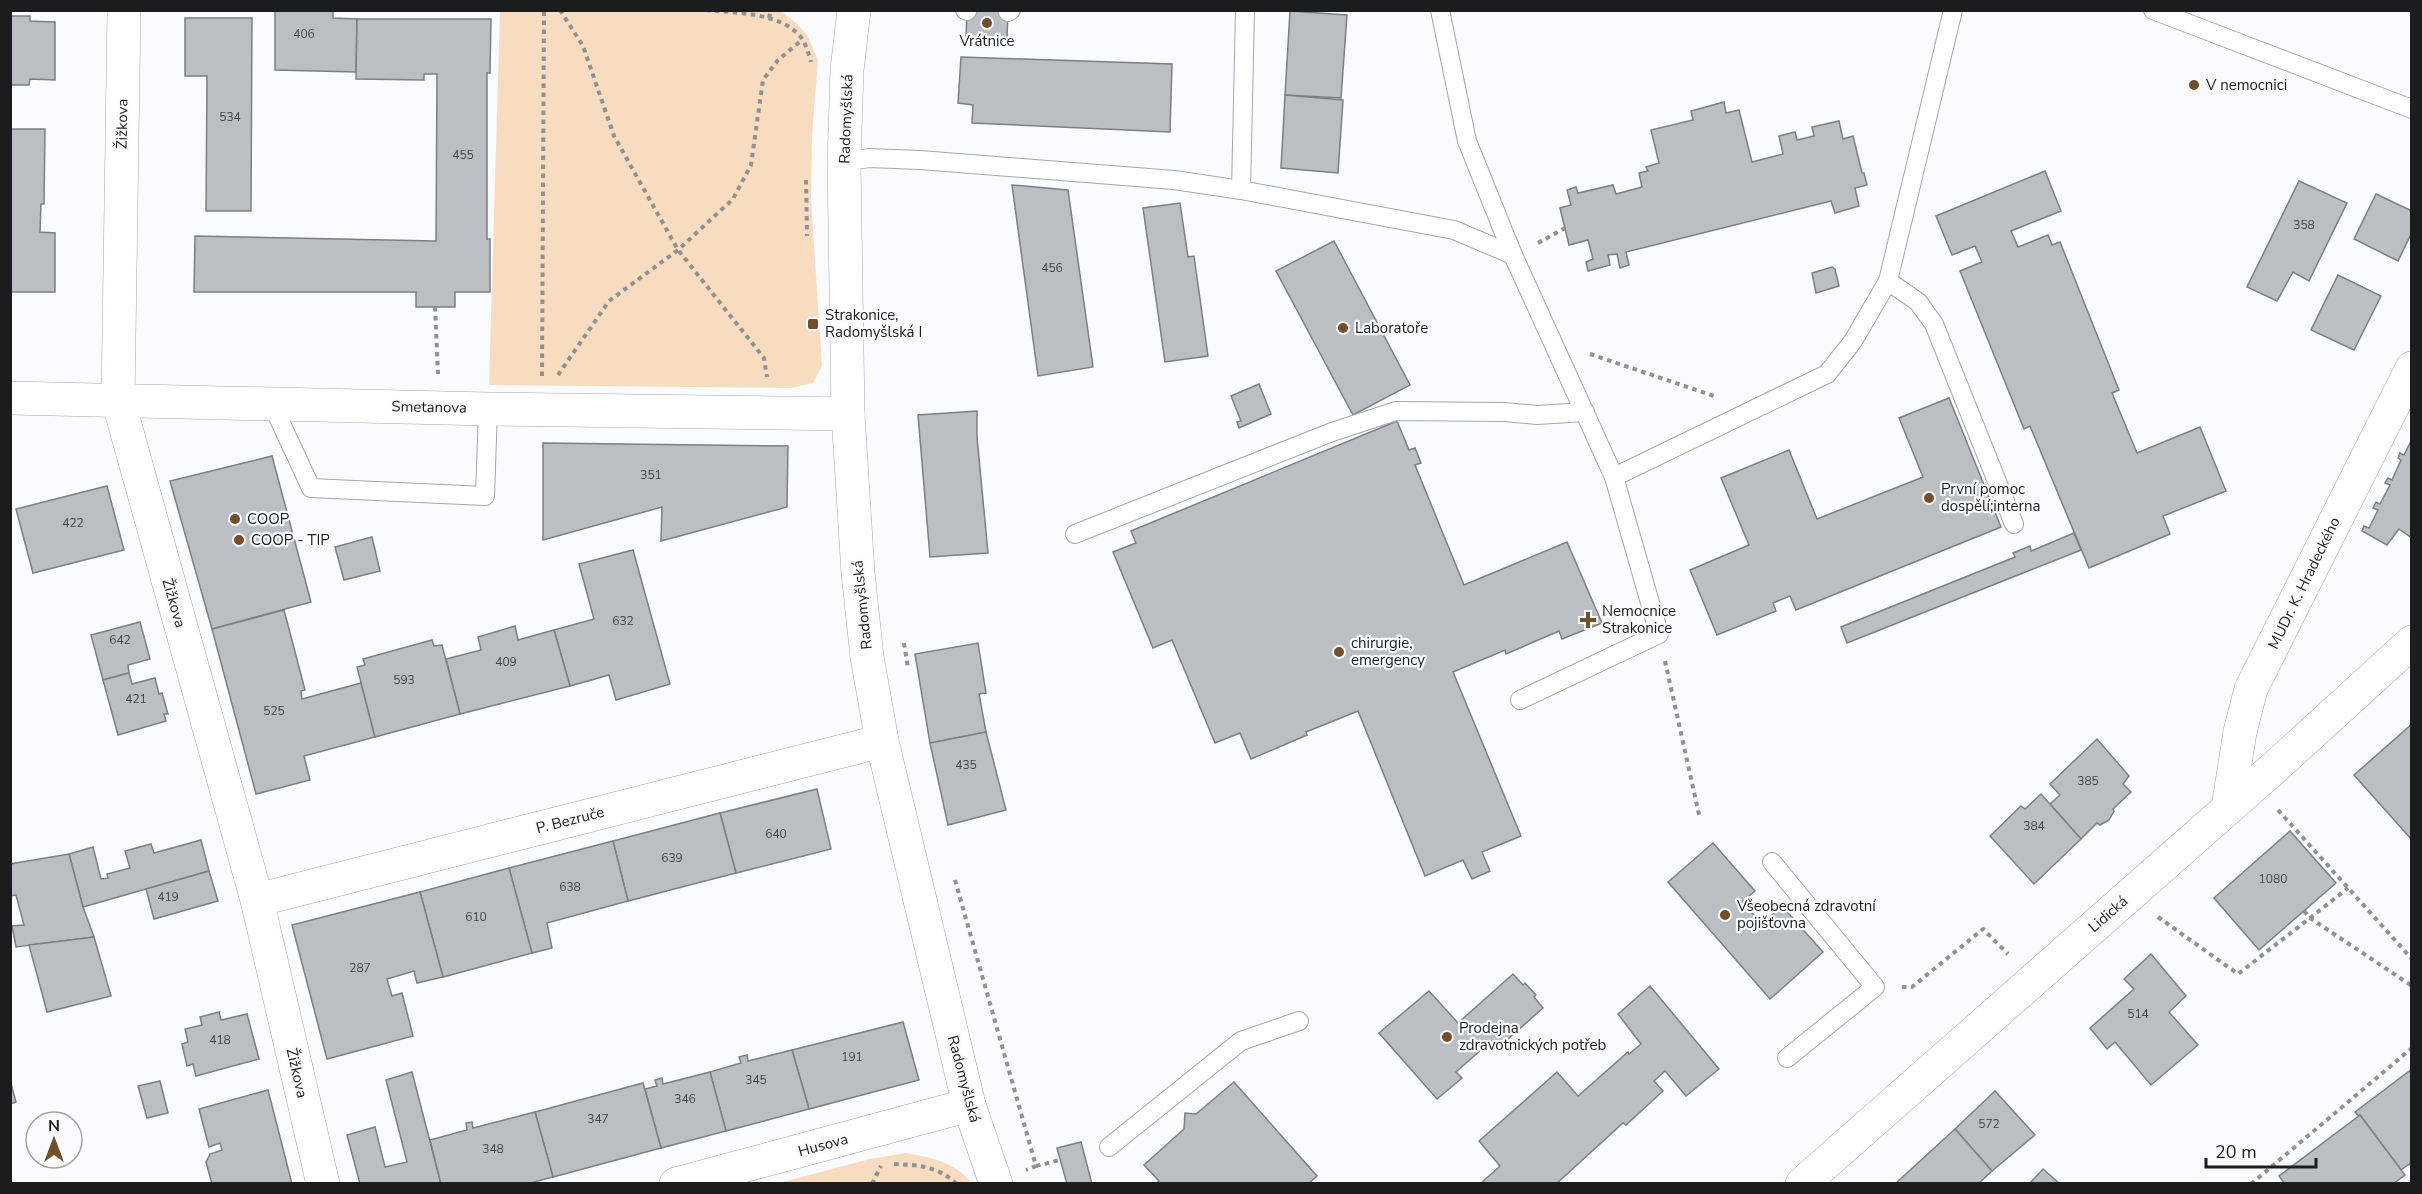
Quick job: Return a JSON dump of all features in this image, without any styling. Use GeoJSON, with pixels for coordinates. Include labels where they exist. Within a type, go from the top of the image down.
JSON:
{"type":"FeatureCollection","features":[{"type":"Feature","properties":{"kind":"street","name":"Žižkova"},"geometry":{"type":"LineString","coordinates":[[124,10],[118,400],[257,900],[323,1184]]}},
{"type":"Feature","properties":{"kind":"street","name":"Radomyšlská"},"geometry":{"type":"LineString","coordinates":[[854,10],[847,70],[844,162],[848,414],[858,573],[867,657],[882,741],[969,1106],[996,1183]]}},
{"type":"Feature","properties":{"kind":"street","name":"MUDr. K. Hradeckého"},"geometry":{"type":"LineString","coordinates":[[2228,808],[2240,732],[2251,689],[2412,368]]}},
{"type":"Feature","properties":{"kind":"street","name":"Smetanova"},"geometry":{"type":"LineString","coordinates":[[10,398],[488,409],[848,414]]}},
{"type":"Feature","properties":{"kind":"street","name":"Lidická"},"geometry":{"type":"LineString","coordinates":[[1802,1184],[2228,808],[2412,642]]}},
{"type":"Feature","properties":{"kind":"street","name":"P. Bezruče"},"geometry":{"type":"LineString","coordinates":[[257,900],[882,741]]}},
{"type":"Feature","properties":{"kind":"street","name":"Husova"},"geometry":{"type":"LineString","coordinates":[[676,1184],[969,1106]]}},
{"type":"Feature","properties":{"kind":"lane"},"geometry":{"type":"LineString","coordinates":[[1241,190],[1245,10]]}},
{"type":"Feature","properties":{"kind":"lane"},"geometry":{"type":"LineString","coordinates":[[1440,10],[1467,141],[1513,255],[1614,477],[1659,634],[1520,700]]}},
{"type":"Feature","properties":{"kind":"lane"},"geometry":{"type":"LineString","coordinates":[[1614,477],[1827,374],[1853,341],[1888,280],[1953,10]]}},
{"type":"Feature","properties":{"kind":"lane"},"geometry":{"type":"LineString","coordinates":[[2153,10],[2412,109]]}},
{"type":"Feature","properties":{"kind":"lane"},"geometry":{"type":"LineString","coordinates":[[844,162],[869,158],[920,160],[1174,180],[1241,190],[1454,230],[1513,255]]}},
{"type":"Feature","properties":{"kind":"lane"},"geometry":{"type":"LineString","coordinates":[[1888,280],[1918,302],[1934,324],[2014,524]]}},
{"type":"Feature","properties":{"kind":"lane"},"geometry":{"type":"LineString","coordinates":[[272,404],[311,488],[485,496],[488,409]]}},
{"type":"Feature","properties":{"kind":"lane"},"geometry":{"type":"LineString","coordinates":[[1075,534],[1332,432],[1396,411],[1504,412],[1537,415],[1585,412]]}},
{"type":"Feature","properties":{"kind":"lane"},"geometry":{"type":"LineString","coordinates":[[1772,862],[1875,987],[1787,1058]]}},
{"type":"Feature","properties":{"kind":"lane"},"geometry":{"type":"LineString","coordinates":[[1109,1147],[1241,1041],[1299,1021]]}},
{"type":"Feature","properties":{"kind":"path"},"geometry":{"type":"LineString","coordinates":[[544,10],[542,380],[549,380]]}},
{"type":"Feature","properties":{"kind":"path"},"geometry":{"type":"LineString","coordinates":[[560,10],[583,46],[615,136],[678,250],[765,358],[767,384]]}},
{"type":"Feature","properties":{"kind":"path"},"geometry":{"type":"LineString","coordinates":[[706,10],[769,18],[797,32],[813,66]]}},
{"type":"Feature","properties":{"kind":"path"},"geometry":{"type":"LineString","coordinates":[[769,18],[771,10]]}},
{"type":"Feature","properties":{"kind":"path"},"geometry":{"type":"LineString","coordinates":[[567,380],[555,380],[609,301],[678,250],[733,199],[751,165],[763,80],[778,60],[802,40]]}},
{"type":"Feature","properties":{"kind":"path"},"geometry":{"type":"LineString","coordinates":[[806,171],[807,237]]}},
{"type":"Feature","properties":{"kind":"path"},"geometry":{"type":"LineString","coordinates":[[435,307],[438,407]]}},
{"type":"Feature","properties":{"kind":"path"},"geometry":{"type":"LineString","coordinates":[[1553,341],[1753,409]]}},
{"type":"Feature","properties":{"kind":"path"},"geometry":{"type":"LineString","coordinates":[[1659,634],[1700,819]]}},
{"type":"Feature","properties":{"kind":"path"},"geometry":{"type":"LineString","coordinates":[[904,641],[909,676]]}},
{"type":"Feature","properties":{"kind":"path"},"geometry":{"type":"LineString","coordinates":[[2274,805],[2412,959]]}},
{"type":"Feature","properties":{"kind":"path"},"geometry":{"type":"LineString","coordinates":[[954,878],[1036,1166]]}},
{"type":"Feature","properties":{"kind":"path"},"geometry":{"type":"LineString","coordinates":[[2127,896],[2238,974],[2348,888]]}},
{"type":"Feature","properties":{"kind":"path"},"geometry":{"type":"LineString","coordinates":[[2304,911],[2310,918],[2412,986]]}},
{"type":"Feature","properties":{"kind":"path"},"geometry":{"type":"LineString","coordinates":[[1875,987],[1912,987],[1983,929]]}},
{"type":"Feature","properties":{"kind":"path"},"geometry":{"type":"LineString","coordinates":[[2251,1184],[2412,1048]]}},
{"type":"Feature","properties":{"kind":"path"},"geometry":{"type":"LineString","coordinates":[[996,1183],[1036,1166],[1060,1160]]}},
{"type":"Feature","properties":{"kind":"path"},"geometry":{"type":"LineString","coordinates":[[872,1184],[879,1166],[894,1164],[926,1166],[942,1173],[957,1184]]}},
{"type":"Feature","properties":{"kind":"shaded area"},"geometry":{"type":"Polygon","coordinates":[[[780,10],[807,35],[818,60],[812,135],[811,200],[822,366],[813,383],[791,388],[489,385],[500,11],[780,10]]]}},
{"type":"Feature","properties":{"kind":"shaded area"},"geometry":{"type":"Polygon","coordinates":[[[906,1153],[950,1165],[971,1183],[779,1183],[870,1159],[906,1153]]]}},
{"type":"Feature","properties":{"kind":"building"},"geometry":{"type":"Polygon","coordinates":[[[275,10],[333,10],[333,18],[357,19],[356,72],[275,70],[275,10]]]}},
{"type":"Feature","properties":{"kind":"building","name":"Vrátnice"},"geometry":{"type":"Polygon","coordinates":[[[967,10],[1008,10],[1007,38],[966,37],[967,10]]]}},
{"type":"Feature","properties":{"kind":"building"},"geometry":{"type":"Polygon","coordinates":[[[1290,11],[1347,15],[1341,98],[1285,95],[1290,11]]]}},
{"type":"Feature","properties":{"kind":"building"},"geometry":{"type":"Polygon","coordinates":[[[10,16],[30,16],[30,21],[55,22],[55,80],[30,79],[29,85],[10,85],[10,16]]]}},
{"type":"Feature","properties":{"kind":"building"},"geometry":{"type":"Polygon","coordinates":[[[185,18],[252,18],[251,211],[206,211],[207,76],[185,76],[185,18]]]}},
{"type":"Feature","properties":{"kind":"building"},"geometry":{"type":"Polygon","coordinates":[[[357,19],[491,19],[490,73],[487,73],[487,239],[490,239],[490,292],[455,292],[455,307],[416,307],[416,292],[194,292],[195,236],[436,241],[437,74],[424,74],[424,80],[356,79],[357,19]]]}},
{"type":"Feature","properties":{"kind":"building"},"geometry":{"type":"Polygon","coordinates":[[[961,57],[1172,64],[1170,132],[972,123],[973,105],[958,103],[961,57]]]}},
{"type":"Feature","properties":{"kind":"building"},"geometry":{"type":"Polygon","coordinates":[[[1285,95],[1343,100],[1338,173],[1281,168],[1285,95]]]}},
{"type":"Feature","properties":{"kind":"building"},"geometry":{"type":"Polygon","coordinates":[[[1724,102],[1726,113],[1739,110],[1752,162],[1783,154],[1779,136],[1795,132],[1797,140],[1814,136],[1812,127],[1839,121],[1843,139],[1853,136],[1867,185],[1855,188],[1859,206],[1835,213],[1831,201],[1626,252],[1629,265],[1620,268],[1617,254],[1608,255],[1610,265],[1588,271],[1586,262],[1593,259],[1588,240],[1569,245],[1560,208],[1571,205],[1567,190],[1576,187],[1578,193],[1613,185],[1616,194],[1642,187],[1639,173],[1648,171],[1646,167],[1659,163],[1651,130],[1693,120],[1691,111],[1724,102]]]}},
{"type":"Feature","properties":{"kind":"building"},"geometry":{"type":"Polygon","coordinates":[[[10,129],[45,129],[44,204],[41,204],[40,232],[55,233],[55,292],[10,292],[10,129]]]}},
{"type":"Feature","properties":{"kind":"building"},"geometry":{"type":"Polygon","coordinates":[[[2045,171],[2061,211],[2011,231],[2018,247],[2048,235],[2052,245],[2060,242],[2119,390],[2112,393],[2137,453],[2200,427],[2226,491],[2163,516],[2170,534],[2089,568],[2030,426],[2024,429],[1960,271],[1982,262],[1975,246],[1952,255],[1936,216],[2045,171]]]}},
{"type":"Feature","properties":{"kind":"building"},"geometry":{"type":"Polygon","coordinates":[[[2299,181],[2347,203],[2309,281],[2293,272],[2277,301],[2247,287],[2299,181]]]}},
{"type":"Feature","properties":{"kind":"building"},"geometry":{"type":"Polygon","coordinates":[[[1012,185],[1068,190],[1093,367],[1038,376],[1012,185]]]}},
{"type":"Feature","properties":{"kind":"building"},"geometry":{"type":"Polygon","coordinates":[[[2376,194],[2412,211],[2412,232],[2398,261],[2354,239],[2376,194]]]}},
{"type":"Feature","properties":{"kind":"building"},"geometry":{"type":"Polygon","coordinates":[[[1180,203],[1188,257],[1194,256],[1208,356],[1165,362],[1143,208],[1180,203]]]}},
{"type":"Feature","properties":{"kind":"building","name":"Laboratoře"},"geometry":{"type":"Polygon","coordinates":[[[1334,241],[1410,385],[1353,415],[1276,271],[1334,241]]]}},
{"type":"Feature","properties":{"kind":"building"},"geometry":{"type":"Polygon","coordinates":[[[1832,267],[1835,269],[1839,286],[1816,293],[1812,273],[1832,267]]]}},
{"type":"Feature","properties":{"kind":"building"},"geometry":{"type":"Polygon","coordinates":[[[2338,275],[2381,296],[2354,350],[2311,330],[2338,275]]]}},
{"type":"Feature","properties":{"kind":"building"},"geometry":{"type":"Polygon","coordinates":[[[1259,384],[1271,414],[1239,428],[1237,422],[1241,421],[1231,396],[1259,384]]]}},
{"type":"Feature","properties":{"kind":"building","name":"První pomoc dospělí;interna"},"geometry":{"type":"Polygon","coordinates":[[[1949,398],[2001,527],[1796,610],[1790,596],[1773,603],[1776,611],[1717,635],[1690,570],[1749,545],[1721,478],[1789,450],[1817,519],[1923,477],[1899,418],[1949,398]]]}},
{"type":"Feature","properties":{"kind":"building"},"geometry":{"type":"Polygon","coordinates":[[[977,411],[977,437],[988,553],[930,557],[918,415],[977,411]]]}},
{"type":"Feature","properties":{"kind":"building","name":"chirurgie, emergency"},"geometry":{"type":"Polygon","coordinates":[[[1397,421],[1409,450],[1415,448],[1421,463],[1415,465],[1464,585],[1567,542],[1602,623],[1562,639],[1559,631],[1506,654],[1505,650],[1453,672],[1521,836],[1482,852],[1490,871],[1472,879],[1463,860],[1425,876],[1358,711],[1306,732],[1307,735],[1251,759],[1240,733],[1215,743],[1172,640],[1153,648],[1113,552],[1136,543],[1131,531],[1397,421]]]}},
{"type":"Feature","properties":{"kind":"building"},"geometry":{"type":"Polygon","coordinates":[[[2412,439],[2412,538],[2399,529],[2387,545],[2362,531],[2364,526],[2369,528],[2378,510],[2373,508],[2376,502],[2380,504],[2390,485],[2385,483],[2388,478],[2392,480],[2401,460],[2398,458],[2400,453],[2404,455],[2412,439]]]}},
{"type":"Feature","properties":{"kind":"building"},"geometry":{"type":"Polygon","coordinates":[[[543,443],[788,446],[787,507],[661,541],[662,507],[543,540],[543,443]]]}},
{"type":"Feature","properties":{"kind":"building","name":"COOP"},"geometry":{"type":"Polygon","coordinates":[[[272,456],[311,602],[212,629],[170,481],[272,456]]]}},
{"type":"Feature","properties":{"kind":"building"},"geometry":{"type":"Polygon","coordinates":[[[107,486],[124,550],[33,573],[16,509],[107,486]]]}},
{"type":"Feature","properties":{"kind":"building"},"geometry":{"type":"Polygon","coordinates":[[[2074,533],[2081,550],[1847,643],[1841,627],[2015,557],[2013,553],[2030,546],[2031,551],[2074,533]]]}},
{"type":"Feature","properties":{"kind":"building"},"geometry":{"type":"Polygon","coordinates":[[[372,537],[380,571],[344,580],[335,547],[372,537]]]}},
{"type":"Feature","properties":{"kind":"building"},"geometry":{"type":"Polygon","coordinates":[[[633,550],[670,684],[616,700],[609,675],[570,686],[554,630],[594,619],[579,564],[633,550]]]}},
{"type":"Feature","properties":{"kind":"building"},"geometry":{"type":"Polygon","coordinates":[[[284,610],[305,690],[301,691],[302,699],[361,683],[375,737],[304,756],[310,780],[256,794],[212,629],[284,610]]]}},
{"type":"Feature","properties":{"kind":"building"},"geometry":{"type":"Polygon","coordinates":[[[140,622],[150,659],[128,665],[129,673],[103,680],[91,635],[140,622]]]}},
{"type":"Feature","properties":{"kind":"building"},"geometry":{"type":"Polygon","coordinates":[[[515,626],[518,640],[554,630],[570,686],[460,714],[446,659],[481,650],[478,637],[515,626]]]}},
{"type":"Feature","properties":{"kind":"building"},"geometry":{"type":"Polygon","coordinates":[[[432,640],[434,646],[442,645],[460,714],[375,737],[357,667],[365,665],[363,659],[432,640]]]}},
{"type":"Feature","properties":{"kind":"building"},"geometry":{"type":"Polygon","coordinates":[[[978,643],[986,693],[979,694],[986,732],[930,743],[915,654],[978,643]]]}},
{"type":"Feature","properties":{"kind":"building"},"geometry":{"type":"Polygon","coordinates":[[[129,673],[132,684],[155,678],[168,714],[164,714],[166,721],[118,735],[103,680],[129,673]]]}},
{"type":"Feature","properties":{"kind":"building"},"geometry":{"type":"Polygon","coordinates":[[[2412,724],[2412,840],[2354,775],[2412,724]]]}},
{"type":"Feature","properties":{"kind":"building"},"geometry":{"type":"Polygon","coordinates":[[[986,732],[1006,810],[948,825],[930,743],[986,732]]]}},
{"type":"Feature","properties":{"kind":"building"},"geometry":{"type":"Polygon","coordinates":[[[2097,739],[2129,776],[2123,784],[2131,792],[2113,809],[2109,820],[2100,825],[2097,823],[2081,839],[2050,804],[2060,795],[2050,784],[2097,739]]]}},
{"type":"Feature","properties":{"kind":"building"},"geometry":{"type":"Polygon","coordinates":[[[817,789],[831,849],[736,873],[720,813],[817,789]]]}},
{"type":"Feature","properties":{"kind":"building"},"geometry":{"type":"Polygon","coordinates":[[[2041,794],[2081,839],[2034,884],[1990,836],[2021,806],[2025,809],[2041,794]]]}},
{"type":"Feature","properties":{"kind":"building"},"geometry":{"type":"Polygon","coordinates":[[[720,813],[736,873],[628,901],[613,841],[720,813]]]}},
{"type":"Feature","properties":{"kind":"building"},"geometry":{"type":"Polygon","coordinates":[[[2290,831],[2336,883],[2259,950],[2214,898],[2290,831]]]}},
{"type":"Feature","properties":{"kind":"building"},"geometry":{"type":"Polygon","coordinates":[[[201,840],[209,871],[83,907],[69,854],[93,847],[101,879],[108,878],[107,874],[130,868],[125,851],[151,844],[154,853],[201,840]]]}},
{"type":"Feature","properties":{"kind":"building"},"geometry":{"type":"Polygon","coordinates":[[[613,841],[628,901],[547,923],[552,948],[532,953],[509,868],[613,841]]]}},
{"type":"Feature","properties":{"kind":"building","name":"Všeobecná zdravotní pojišťovna"},"geometry":{"type":"Polygon","coordinates":[[[1713,843],[1755,891],[1742,902],[1762,924],[1782,906],[1823,952],[1770,999],[1668,882],[1713,843]]]}},
{"type":"Feature","properties":{"kind":"building"},"geometry":{"type":"Polygon","coordinates":[[[69,854],[83,907],[94,937],[16,947],[12,926],[24,925],[16,895],[10,896],[10,864],[69,854]]]}},
{"type":"Feature","properties":{"kind":"building"},"geometry":{"type":"Polygon","coordinates":[[[509,868],[532,953],[443,977],[420,892],[509,868]]]}},
{"type":"Feature","properties":{"kind":"building"},"geometry":{"type":"Polygon","coordinates":[[[209,871],[218,901],[154,919],[146,889],[209,871]]]}},
{"type":"Feature","properties":{"kind":"building"},"geometry":{"type":"Polygon","coordinates":[[[420,892],[443,977],[417,983],[414,971],[387,979],[392,996],[402,993],[413,1036],[327,1059],[292,925],[420,892]]]}},
{"type":"Feature","properties":{"kind":"building"},"geometry":{"type":"Polygon","coordinates":[[[94,937],[111,996],[47,1012],[29,945],[94,937]]]}},
{"type":"Feature","properties":{"kind":"building"},"geometry":{"type":"Polygon","coordinates":[[[2151,954],[2186,996],[2169,1012],[2198,1045],[2151,1085],[2115,1042],[2107,1049],[2090,1028],[2134,989],[2124,979],[2151,954]]]}},
{"type":"Feature","properties":{"kind":"building","name":"Prodejna zdravotnických potřeb"},"geometry":{"type":"Polygon","coordinates":[[[1513,974],[1536,995],[1534,997],[1543,1008],[1498,1048],[1491,1041],[1456,1072],[1462,1078],[1437,1099],[1379,1033],[1429,991],[1458,1023],[1513,974]]]}},
{"type":"Feature","properties":{"kind":"building"},"geometry":{"type":"Polygon","coordinates":[[[1650,986],[1719,1069],[1686,1096],[1665,1071],[1654,1081],[1663,1091],[1626,1125],[1623,1123],[1556,1184],[1480,1184],[1500,1166],[1479,1141],[1557,1072],[1578,1096],[1628,1052],[1629,1054],[1641,1044],[1618,1014],[1650,986]]]}},
{"type":"Feature","properties":{"kind":"building"},"geometry":{"type":"Polygon","coordinates":[[[219,1012],[221,1020],[247,1014],[259,1059],[196,1076],[193,1064],[187,1066],[182,1044],[188,1042],[185,1029],[202,1025],[200,1017],[219,1012]]]}},
{"type":"Feature","properties":{"kind":"building"},"geometry":{"type":"Polygon","coordinates":[[[903,1022],[919,1080],[809,1109],[792,1050],[903,1022]]]}},
{"type":"Feature","properties":{"kind":"building"},"geometry":{"type":"Polygon","coordinates":[[[792,1050],[809,1109],[726,1131],[710,1072],[741,1063],[739,1057],[747,1055],[748,1061],[792,1050]]]}},
{"type":"Feature","properties":{"kind":"building"},"geometry":{"type":"Polygon","coordinates":[[[2412,1069],[2412,1162],[2401,1170],[2360,1115],[2355,1112],[2412,1069]]]}},
{"type":"Feature","properties":{"kind":"building"},"geometry":{"type":"Polygon","coordinates":[[[412,1072],[441,1184],[360,1184],[347,1135],[375,1127],[385,1167],[407,1162],[386,1080],[412,1072]]]}},
{"type":"Feature","properties":{"kind":"building"},"geometry":{"type":"Polygon","coordinates":[[[710,1072],[726,1131],[661,1148],[645,1089],[657,1086],[655,1080],[662,1078],[663,1084],[710,1072]]]}},
{"type":"Feature","properties":{"kind":"building"},"geometry":{"type":"Polygon","coordinates":[[[10,1080],[16,1102],[10,1104],[10,1080]]]}},
{"type":"Feature","properties":{"kind":"building"},"geometry":{"type":"Polygon","coordinates":[[[160,1081],[168,1113],[147,1118],[138,1086],[160,1081]]]}},
{"type":"Feature","properties":{"kind":"building"},"geometry":{"type":"Polygon","coordinates":[[[1234,1082],[1317,1176],[1308,1184],[1156,1184],[1159,1181],[1144,1165],[1184,1129],[1185,1113],[1196,1114],[1234,1082]]]}},
{"type":"Feature","properties":{"kind":"building"},"geometry":{"type":"Polygon","coordinates":[[[643,1083],[661,1148],[553,1177],[535,1112],[643,1083]]]}},
{"type":"Feature","properties":{"kind":"building"},"geometry":{"type":"Polygon","coordinates":[[[268,1090],[292,1184],[212,1184],[206,1162],[210,1154],[222,1150],[220,1143],[209,1147],[199,1109],[268,1090]]]}},
{"type":"Feature","properties":{"kind":"building"},"geometry":{"type":"Polygon","coordinates":[[[1995,1091],[2035,1135],[1992,1171],[1955,1129],[1995,1091]]]}},
{"type":"Feature","properties":{"kind":"building"},"geometry":{"type":"Polygon","coordinates":[[[535,1112],[553,1177],[527,1184],[441,1184],[430,1140],[467,1130],[466,1123],[472,1122],[473,1128],[535,1112]]]}},
{"type":"Feature","properties":{"kind":"building"},"geometry":{"type":"Polygon","coordinates":[[[2360,1115],[2405,1175],[2393,1184],[2285,1184],[2279,1176],[2360,1115]]]}},
{"type":"Feature","properties":{"kind":"building"},"geometry":{"type":"Polygon","coordinates":[[[1955,1129],[1992,1171],[1978,1184],[1895,1184],[1955,1129]]]}},
{"type":"Feature","properties":{"kind":"building"},"geometry":{"type":"Polygon","coordinates":[[[1081,1142],[1092,1184],[1067,1184],[1057,1148],[1081,1142]]]}},
{"type":"Feature","properties":{"kind":"building"},"geometry":{"type":"Polygon","coordinates":[[[2043,1169],[2060,1184],[2029,1184],[2043,1169]]]}},
{"type":"Feature","properties":{"kind":"place","name":"Vrátnice"},"geometry":{"type":"Point","coordinates":[987,23]}},
{"type":"Feature","properties":{"kind":"place","name":"V nemocnici"},"geometry":{"type":"Point","coordinates":[2194,85]}},
{"type":"Feature","properties":{"kind":"place","name":"Strakonice, Radomyšlská I"},"geometry":{"type":"Point","coordinates":[813,324]}},
{"type":"Feature","properties":{"kind":"place","name":"Laboratoře"},"geometry":{"type":"Point","coordinates":[1343,328]}},
{"type":"Feature","properties":{"kind":"place","name":"První pomoc dospělí;interna"},"geometry":{"type":"Point","coordinates":[1929,498]}},
{"type":"Feature","properties":{"kind":"place","name":"COOP"},"geometry":{"type":"Point","coordinates":[235,519]}},
{"type":"Feature","properties":{"kind":"place","name":"COOP - TIP"},"geometry":{"type":"Point","coordinates":[239,540]}},
{"type":"Feature","properties":{"kind":"place","name":"Nemocnice Strakonice"},"geometry":{"type":"Point","coordinates":[1588,620]}},
{"type":"Feature","properties":{"kind":"place","name":"chirurgie, emergency"},"geometry":{"type":"Point","coordinates":[1339,652]}},
{"type":"Feature","properties":{"kind":"place","name":"Všeobecná zdravotní pojišťovna"},"geometry":{"type":"Point","coordinates":[1725,915]}},
{"type":"Feature","properties":{"kind":"place","name":"Prodejna zdravotnických potřeb"},"geometry":{"type":"Point","coordinates":[1447,1037]}}]}
